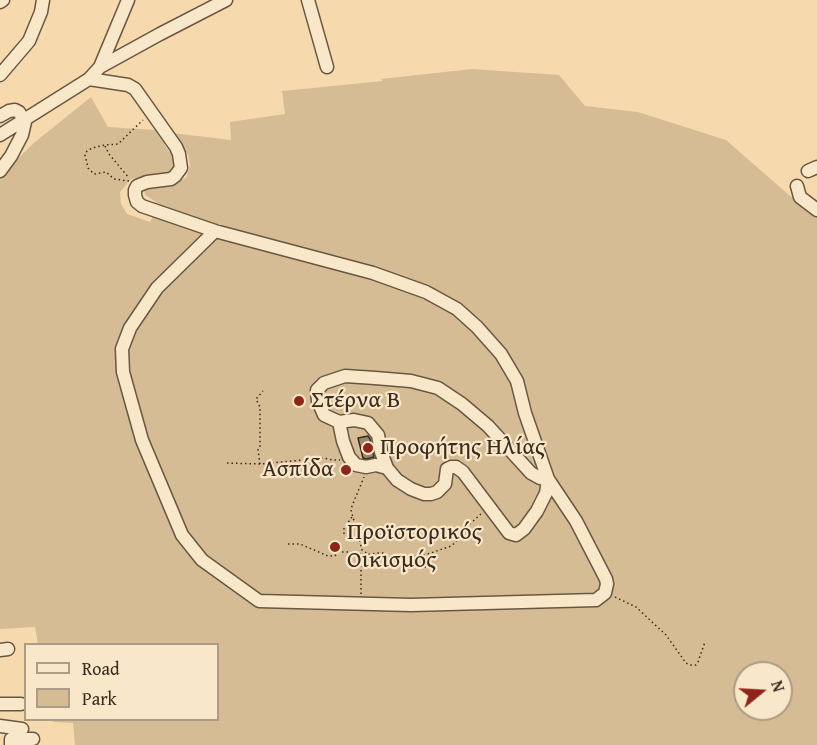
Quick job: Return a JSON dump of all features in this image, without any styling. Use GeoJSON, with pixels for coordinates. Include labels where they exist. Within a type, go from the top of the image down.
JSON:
{"type":"FeatureCollection","features":[{"type":"Feature","properties":{"kind":"street"},"geometry":{"type":"LineString","coordinates":[[0,75],[29,41],[41,12],[43,0]]}},
{"type":"Feature","properties":{"kind":"street"},"geometry":{"type":"LineString","coordinates":[[100,67],[128,0]]}},
{"type":"Feature","properties":{"kind":"street"},"geometry":{"type":"LineString","coordinates":[[0,135],[89,79],[100,67],[226,0]]}},
{"type":"Feature","properties":{"kind":"street"},"geometry":{"type":"LineString","coordinates":[[308,0],[327,67]]}},
{"type":"Feature","properties":{"kind":"street"},"geometry":{"type":"LineString","coordinates":[[89,79],[128,85],[139,92],[176,147],[181,161],[179,172],[171,179],[147,182],[137,186],[135,190],[137,202],[147,209],[215,231],[373,273],[426,292],[457,309],[477,327],[501,354],[517,381],[525,413],[548,479],[576,521],[601,569],[607,584],[605,593],[591,601],[411,605],[259,601],[202,560],[182,535],[142,440],[123,372],[122,350],[130,328],[157,288],[215,231]]}},
{"type":"Feature","properties":{"kind":"street"},"geometry":{"type":"LineString","coordinates":[[0,116],[15,110],[24,119],[25,126],[11,156],[0,171]]}},
{"type":"Feature","properties":{"kind":"street"},"geometry":{"type":"LineString","coordinates":[[797,186],[801,197],[817,210]]}},
{"type":"Feature","properties":{"kind":"street"},"geometry":{"type":"LineString","coordinates":[[345,376],[411,381],[438,388],[488,426],[531,473],[548,479],[546,492],[537,511],[521,533],[516,535],[509,533],[463,472],[456,467],[447,469],[445,484],[437,492],[431,494],[424,494],[397,480],[387,468],[378,435],[368,423],[354,420],[339,422],[324,415],[318,401],[317,390],[324,383],[345,376]]}},
{"type":"Feature","properties":{"kind":"street"},"geometry":{"type":"LineString","coordinates":[[339,422],[349,458],[356,465],[366,467],[376,465],[387,468]]}},
{"type":"Feature","properties":{"kind":"street"},"geometry":{"type":"LineString","coordinates":[[0,704],[21,704]]}},
{"type":"Feature","properties":{"kind":"street"},"geometry":{"type":"LineString","coordinates":[[0,726],[22,729]]}},
{"type":"Feature","properties":{"kind":"street"},"geometry":{"type":"LineString","coordinates":[[10,745],[11,739],[33,739]]}},
{"type":"Feature","properties":{"kind":"path"},"geometry":{"type":"LineString","coordinates":[[105,145],[105,149],[131,181],[114,179],[103,172],[94,174],[88,168],[85,155],[92,148],[105,145],[118,144],[151,110]]}},
{"type":"Feature","properties":{"kind":"path"},"geometry":{"type":"LineString","coordinates":[[261,464],[258,450],[260,447],[260,407],[256,399],[263,392]]}},
{"type":"Feature","properties":{"kind":"path"},"geometry":{"type":"LineString","coordinates":[[227,463],[261,464],[349,458]]}},
{"type":"Feature","properties":{"kind":"path"},"geometry":{"type":"LineString","coordinates":[[366,467],[365,476],[352,506],[362,550],[368,554]]}},
{"type":"Feature","properties":{"kind":"path"},"geometry":{"type":"LineString","coordinates":[[288,544],[300,544],[328,556],[335,556],[338,552],[355,552],[364,555],[378,553],[392,560],[431,554],[452,546],[463,530],[489,507]]}},
{"type":"Feature","properties":{"kind":"path"},"geometry":{"type":"LineString","coordinates":[[344,534],[344,528],[353,516]]}},
{"type":"Feature","properties":{"kind":"path"},"geometry":{"type":"LineString","coordinates":[[361,604],[361,570],[367,563],[368,554]]}},
{"type":"Feature","properties":{"kind":"path"},"geometry":{"type":"LineString","coordinates":[[409,557],[418,566],[430,568]]}},
{"type":"Feature","properties":{"kind":"path"},"geometry":{"type":"LineString","coordinates":[[605,593],[636,607],[666,635],[686,663],[690,665],[698,662],[705,642]]}},
{"type":"Feature","properties":{"kind":"green space"},"geometry":{"type":"Polygon","coordinates":[[[472,69],[559,75],[585,106],[638,112],[726,140],[789,195],[817,216],[817,745],[75,745],[73,723],[53,722],[219,721],[219,643],[38,643],[35,627],[0,629],[0,179],[5,171],[35,142],[91,97],[108,127],[155,130],[172,156],[174,168],[171,173],[131,179],[120,192],[121,204],[127,214],[150,222],[159,204],[145,195],[144,189],[149,184],[172,183],[186,178],[190,166],[188,154],[172,133],[231,140],[230,122],[285,114],[282,91],[472,69]]]}},
{"type":"Feature","properties":{"kind":"building","name":"Προφήτης Ηλίας"},"geometry":{"type":"Polygon","coordinates":[[[368,436],[374,457],[366,459],[363,458],[358,438],[368,436]]]}},
{"type":"Feature","properties":{"kind":"place","name":"Στέρνα Β"},"geometry":{"type":"Point","coordinates":[299,401]}},
{"type":"Feature","properties":{"kind":"place","name":"Προφήτης Ηλίας"},"geometry":{"type":"Point","coordinates":[368,448]}},
{"type":"Feature","properties":{"kind":"place","name":"Ασπίδα"},"geometry":{"type":"Point","coordinates":[346,470]}},
{"type":"Feature","properties":{"kind":"place","name":"Προϊστορικός Οικισμός"},"geometry":{"type":"Point","coordinates":[335,547]}}]}
